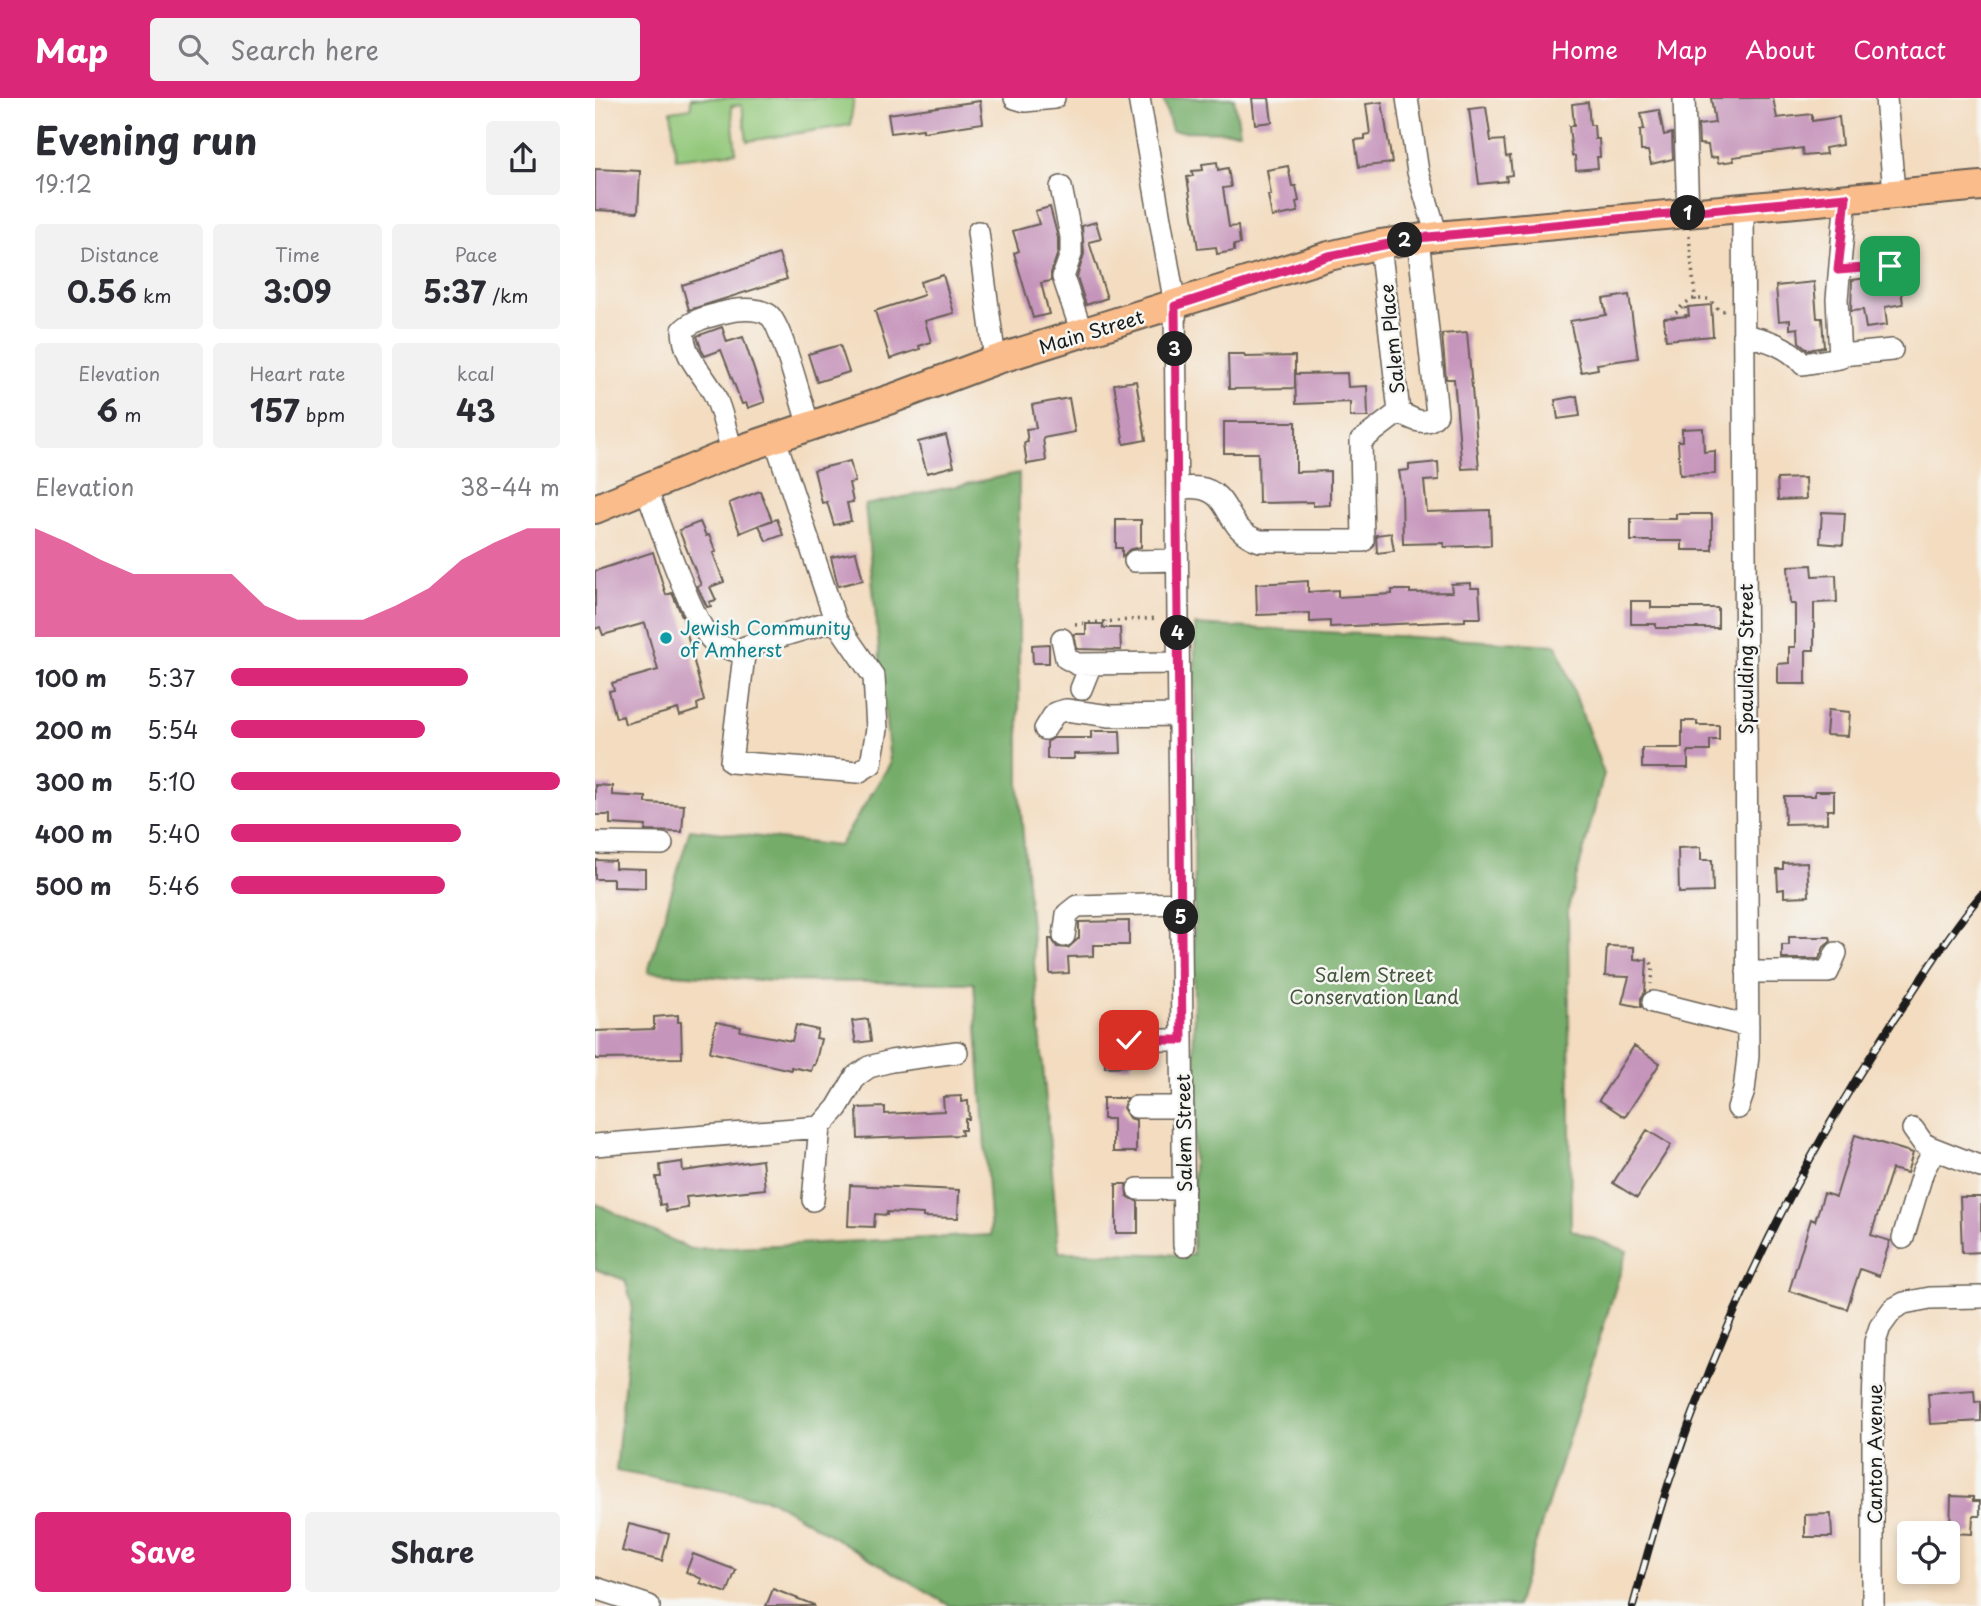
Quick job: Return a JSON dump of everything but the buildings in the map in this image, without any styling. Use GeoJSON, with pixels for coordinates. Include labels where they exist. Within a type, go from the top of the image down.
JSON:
{"type":"FeatureCollection","features":[{"type":"Feature","properties":{"kind":"main road","name":"Main Street"},"geometry":{"type":"LineString","coordinates":[[595,509],[733,452],[894,398],[995,360],[1329,256],[1380,244],[1427,237],[1981,186]]}},
{"type":"Feature","properties":{"kind":"street"},"geometry":{"type":"LineString","coordinates":[[1015,98],[1025,101],[1054,98]]}},
{"type":"Feature","properties":{"kind":"street","name":"Salem Street"},"geometry":{"type":"LineString","coordinates":[[1139,98],[1175,306],[1184,1246]]}},
{"type":"Feature","properties":{"kind":"street"},"geometry":{"type":"LineString","coordinates":[[1399,412],[1423,422],[1432,420],[1437,414],[1427,237],[1408,98]]}},
{"type":"Feature","properties":{"kind":"street"},"geometry":{"type":"LineString","coordinates":[[1684,98],[1688,213]]}},
{"type":"Feature","properties":{"kind":"street"},"geometry":{"type":"LineString","coordinates":[[1886,98],[1894,192]]}},
{"type":"Feature","properties":{"kind":"street"},"geometry":{"type":"LineString","coordinates":[[1061,187],[1071,237],[1071,254],[1063,277],[1082,333]]}},
{"type":"Feature","properties":{"kind":"street"},"geometry":{"type":"LineString","coordinates":[[1841,355],[1837,299],[1846,197]]}},
{"type":"Feature","properties":{"kind":"street","name":"Spaulding Street"},"geometry":{"type":"LineString","coordinates":[[1738,1108],[1746,1073],[1748,1026],[1743,208]]}},
{"type":"Feature","properties":{"kind":"street"},"geometry":{"type":"LineString","coordinates":[[978,232],[995,360]]}},
{"type":"Feature","properties":{"kind":"street","name":"Salem Place"},"geometry":{"type":"LineString","coordinates":[[1177,488],[1199,488],[1213,492],[1223,502],[1236,527],[1246,537],[1260,541],[1363,541],[1361,441],[1399,412],[1380,244]]}},
{"type":"Feature","properties":{"kind":"street"},"geometry":{"type":"LineString","coordinates":[[733,452],[714,394],[695,368],[684,339],[683,330],[693,321],[730,310],[757,310],[769,315],[779,332],[809,426]]}},
{"type":"Feature","properties":{"kind":"street"},"geometry":{"type":"LineString","coordinates":[[1743,326],[1759,338],[1789,350],[1803,364],[1835,361],[1841,355],[1892,350]]}},
{"type":"Feature","properties":{"kind":"street"},"geometry":{"type":"LineString","coordinates":[[775,439],[835,620],[874,677],[877,729],[871,764],[858,772],[731,762],[745,646],[835,620]]}},
{"type":"Feature","properties":{"kind":"street"},"geometry":{"type":"LineString","coordinates":[[646,488],[695,614],[706,635],[715,643],[744,654]]}},
{"type":"Feature","properties":{"kind":"street"},"geometry":{"type":"LineString","coordinates":[[1135,561],[1177,561]]}},
{"type":"Feature","properties":{"kind":"street"},"geometry":{"type":"LineString","coordinates":[[1062,639],[1066,658],[1077,664],[1178,663]]}},
{"type":"Feature","properties":{"kind":"street"},"geometry":{"type":"LineString","coordinates":[[1081,689],[1091,664]]}},
{"type":"Feature","properties":{"kind":"street"},"geometry":{"type":"LineString","coordinates":[[1045,729],[1055,713],[1066,710],[1110,716],[1179,715]]}},
{"type":"Feature","properties":{"kind":"street"},"geometry":{"type":"LineString","coordinates":[[595,843],[662,844]]}},
{"type":"Feature","properties":{"kind":"street"},"geometry":{"type":"LineString","coordinates":[[1065,936],[1067,914],[1077,906],[1181,903]]}},
{"type":"Feature","properties":{"kind":"street"},"geometry":{"type":"LineString","coordinates":[[1747,972],[1828,972],[1836,953]]}},
{"type":"Feature","properties":{"kind":"street"},"geometry":{"type":"LineString","coordinates":[[1653,1002],[1748,1026]]}},
{"type":"Feature","properties":{"kind":"street"},"geometry":{"type":"LineString","coordinates":[[1129,1040],[1182,1040]]}},
{"type":"Feature","properties":{"kind":"street"},"geometry":{"type":"LineString","coordinates":[[813,1200],[820,1128],[837,1108],[856,1076],[869,1067],[891,1061],[957,1052]]}},
{"type":"Feature","properties":{"kind":"street"},"geometry":{"type":"LineString","coordinates":[[1136,1107],[1183,1107]]}},
{"type":"Feature","properties":{"kind":"street"},"geometry":{"type":"LineString","coordinates":[[595,1145],[820,1128]]}},
{"type":"Feature","properties":{"kind":"street"},"geometry":{"type":"LineString","coordinates":[[1913,1129],[1923,1143],[1981,1167]]}},
{"type":"Feature","properties":{"kind":"street"},"geometry":{"type":"LineString","coordinates":[[1903,1238],[1923,1171],[1934,1149]]}},
{"type":"Feature","properties":{"kind":"street"},"geometry":{"type":"LineString","coordinates":[[1138,1189],[1184,1189]]}},
{"type":"Feature","properties":{"kind":"street","name":"Canton Avenue"},"geometry":{"type":"LineString","coordinates":[[1874,1606],[1875,1342],[1883,1321],[1904,1303],[1930,1298],[1981,1297]]}},
{"type":"Feature","properties":{"kind":"street"},"geometry":{"type":"LineString","coordinates":[[595,1588],[649,1606]]}},
{"type":"Feature","properties":{"kind":"path"},"geometry":{"type":"LineString","coordinates":[[1688,213],[1696,307]]}},
{"type":"Feature","properties":{"kind":"path"},"geometry":{"type":"LineString","coordinates":[[1838,270],[1890,266],[1892,275]]}},
{"type":"Feature","properties":{"kind":"path"},"geometry":{"type":"LineString","coordinates":[[1869,268],[1871,277]]}},
{"type":"Feature","properties":{"kind":"path"},"geometry":{"type":"LineString","coordinates":[[1671,318],[1691,299],[1709,299],[1719,310],[1743,326]]}},
{"type":"Feature","properties":{"kind":"path"},"geometry":{"type":"LineString","coordinates":[[1685,304],[1686,316]]}},
{"type":"Feature","properties":{"kind":"path"},"geometry":{"type":"LineString","coordinates":[[1062,639],[1067,630],[1076,623],[1178,616]]}},
{"type":"Feature","properties":{"kind":"path"},"geometry":{"type":"LineString","coordinates":[[1103,628],[1106,621]]}},
{"type":"Feature","properties":{"kind":"path"},"geometry":{"type":"LineString","coordinates":[[1640,960],[1644,957],[1653,964],[1649,996],[1653,1002]]}},
{"type":"Feature","properties":{"kind":"green space"},"geometry":{"type":"Polygon","coordinates":[[[691,98],[854,98],[850,125],[747,141],[742,105],[731,106],[736,152],[676,159],[671,111],[691,108],[691,98]]]}},
{"type":"Feature","properties":{"kind":"green space"},"geometry":{"type":"Polygon","coordinates":[[[1163,98],[1234,98],[1240,132],[1172,131],[1163,98]]]}},
{"type":"Feature","properties":{"kind":"green space","name":"Salem Street Conservation Land"},"geometry":{"type":"Polygon","coordinates":[[[1019,473],[1019,788],[1059,1252],[1193,1255],[1195,625],[1557,645],[1604,774],[1568,909],[1571,1230],[1627,1251],[1516,1606],[950,1606],[771,1500],[616,1471],[632,1304],[625,1280],[595,1269],[595,1203],[690,1249],[991,1235],[974,983],[771,981],[648,972],[690,829],[839,846],[890,764],[865,505],[1019,473]]]}},
{"type":"Feature","properties":{"kind":"railway"},"geometry":{"type":"LineString","coordinates":[[1633,1606],[1661,1506],[1693,1414],[1716,1355],[1768,1240],[1859,1074],[1946,941],[1981,895]]}},
{"type":"Feature","properties":{"kind":"place","name":"Jewish Community of Amherst"},"geometry":{"type":"Point","coordinates":[666,638]}},
{"type":"Feature","properties":{"kind":"route"},"geometry":{"type":"LineString","coordinates":[[1129,1040],[1182,1040],[1175,306],[1329,256],[1380,244],[1418,238],[1846,197],[1838,270],[1890,266]]}}]}
